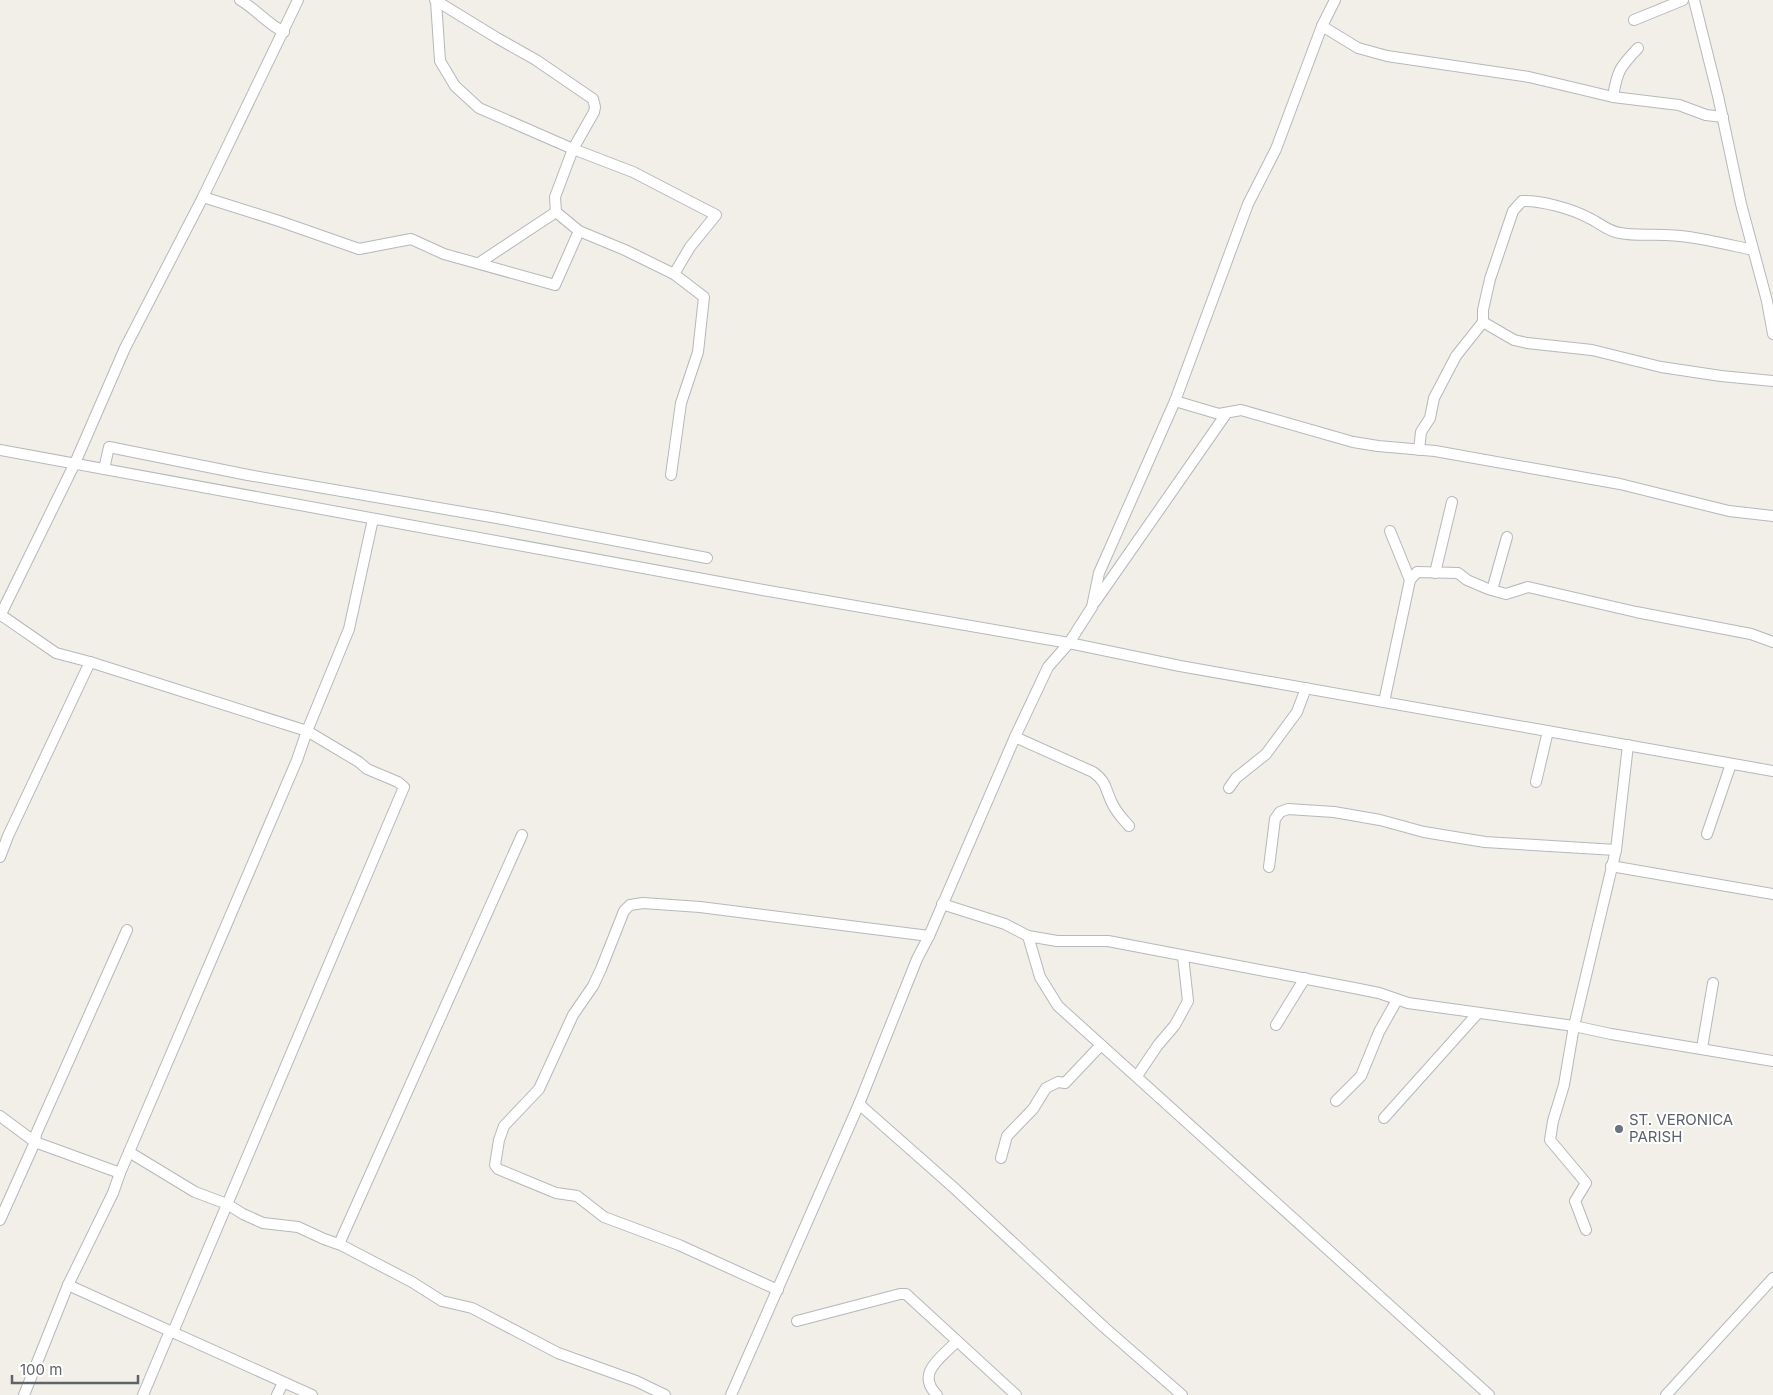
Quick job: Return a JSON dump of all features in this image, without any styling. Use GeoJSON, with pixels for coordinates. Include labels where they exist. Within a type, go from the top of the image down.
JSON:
{"type":"FeatureCollection","features":[{"type":"Feature","properties":{"kind":"street"},"geometry":{"type":"LineString","coordinates":[[240,0],[275,28],[284,32]]}},
{"type":"Feature","properties":{"kind":"street"},"geometry":{"type":"LineString","coordinates":[[143,1395],[228,1204],[404,788],[398,782],[368,769],[307,731],[56,653],[0,616],[75,463],[125,348],[203,197],[298,0]]}},
{"type":"Feature","properties":{"kind":"street"},"geometry":{"type":"LineString","coordinates":[[435,0],[536,60],[590,96],[595,108],[573,149],[555,197],[556,212],[579,232],[625,250],[674,274],[704,297],[698,352],[681,403],[671,475]]}},
{"type":"Feature","properties":{"kind":"street"},"geometry":{"type":"LineString","coordinates":[[435,0],[440,61],[455,86],[480,108],[573,149],[633,172],[716,215],[690,246],[674,274]]}},
{"type":"Feature","properties":{"kind":"street"},"geometry":{"type":"LineString","coordinates":[[1092,607],[1100,573],[1175,401],[1248,204],[1276,149],[1322,26],[1335,0]]}},
{"type":"Feature","properties":{"kind":"street"},"geometry":{"type":"LineString","coordinates":[[1634,20],[1683,0]]}},
{"type":"Feature","properties":{"kind":"street"},"geometry":{"type":"LineString","coordinates":[[1694,0],[1723,117],[1735,181],[1767,301],[1773,334]]}},
{"type":"Feature","properties":{"kind":"street"},"geometry":{"type":"LineString","coordinates":[[1322,26],[1358,48],[1387,56],[1529,77],[1613,96],[1680,105],[1706,115],[1723,117]]}},
{"type":"Feature","properties":{"kind":"street"},"geometry":{"type":"LineString","coordinates":[[1613,96],[1616,76],[1624,62],[1638,48]]}},
{"type":"Feature","properties":{"kind":"street"},"geometry":{"type":"LineString","coordinates":[[203,197],[360,249],[411,239],[444,254],[555,284],[579,232]]}},
{"type":"Feature","properties":{"kind":"street"},"geometry":{"type":"LineString","coordinates":[[1418,450],[1421,432],[1430,418],[1434,398],[1456,356],[1483,322],[1483,310],[1490,279],[1514,209],[1522,201],[1531,201],[1567,210],[1590,218],[1603,228],[1618,233],[1682,236],[1753,250]]}},
{"type":"Feature","properties":{"kind":"street"},"geometry":{"type":"LineString","coordinates":[[479,263],[556,212]]}},
{"type":"Feature","properties":{"kind":"street"},"geometry":{"type":"LineString","coordinates":[[1483,322],[1514,340],[1527,343],[1592,350],[1661,367],[1773,382]]}},
{"type":"Feature","properties":{"kind":"street"},"geometry":{"type":"LineString","coordinates":[[1175,401],[1220,414],[1241,410],[1353,442],[1418,450],[1620,484],[1730,511],[1773,516]]}},
{"type":"Feature","properties":{"kind":"street"},"geometry":{"type":"LineString","coordinates":[[731,1395],[859,1104],[917,959],[929,936],[1015,737],[1048,667],[1069,642],[1226,414]]}},
{"type":"Feature","properties":{"kind":"street"},"geometry":{"type":"LineString","coordinates":[[104,469],[109,447],[248,475],[507,520],[707,558]]}},
{"type":"Feature","properties":{"kind":"street"},"geometry":{"type":"LineString","coordinates":[[0,450],[763,590],[1069,642],[1180,666],[1773,771]]}},
{"type":"Feature","properties":{"kind":"street"},"geometry":{"type":"LineString","coordinates":[[1435,573],[1452,502]]}},
{"type":"Feature","properties":{"kind":"street"},"geometry":{"type":"LineString","coordinates":[[24,1395],[68,1285],[113,1193],[297,760],[349,629],[373,519]]}},
{"type":"Feature","properties":{"kind":"street"},"geometry":{"type":"LineString","coordinates":[[1390,531],[1410,580]]}},
{"type":"Feature","properties":{"kind":"street"},"geometry":{"type":"LineString","coordinates":[[1492,590],[1507,537]]}},
{"type":"Feature","properties":{"kind":"street"},"geometry":{"type":"LineString","coordinates":[[1384,702],[1410,580],[1417,572],[1458,573],[1467,580],[1506,594],[1528,587],[1636,612],[1751,634],[1773,642]]}},
{"type":"Feature","properties":{"kind":"street"},"geometry":{"type":"LineString","coordinates":[[0,858],[12,827],[90,662]]}},
{"type":"Feature","properties":{"kind":"street"},"geometry":{"type":"LineString","coordinates":[[1229,788],[1236,778],[1266,754],[1296,712],[1306,688]]}},
{"type":"Feature","properties":{"kind":"street"},"geometry":{"type":"LineString","coordinates":[[1536,782],[1548,731]]}},
{"type":"Feature","properties":{"kind":"street"},"geometry":{"type":"LineString","coordinates":[[1015,737],[1093,772],[1100,777],[1105,783],[1113,804],[1129,826]]}},
{"type":"Feature","properties":{"kind":"street"},"geometry":{"type":"LineString","coordinates":[[1586,1230],[1575,1201],[1586,1183],[1550,1140],[1553,1121],[1564,1085],[1574,1026],[1616,850],[1628,745]]}},
{"type":"Feature","properties":{"kind":"street"},"geometry":{"type":"LineString","coordinates":[[1707,834],[1731,764]]}},
{"type":"Feature","properties":{"kind":"street"},"geometry":{"type":"LineString","coordinates":[[1269,867],[1275,820],[1280,812],[1288,809],[1334,812],[1380,820],[1424,832],[1485,842],[1616,850]]}},
{"type":"Feature","properties":{"kind":"street"},"geometry":{"type":"LineString","coordinates":[[339,1244],[522,835]]}},
{"type":"Feature","properties":{"kind":"street"},"geometry":{"type":"LineString","coordinates":[[1611,866],[1773,894]]}},
{"type":"Feature","properties":{"kind":"street"},"geometry":{"type":"LineString","coordinates":[[778,1290],[679,1245],[604,1217],[577,1196],[556,1193],[498,1169],[495,1165],[504,1126],[539,1089],[573,1015],[593,986],[624,911],[630,905],[643,903],[700,907],[929,936]]}},
{"type":"Feature","properties":{"kind":"street"},"geometry":{"type":"LineString","coordinates":[[942,904],[1005,924],[1028,936],[1057,941],[1108,941],[1305,978],[1379,994],[1408,1004],[1574,1026],[1773,1061]]}},
{"type":"Feature","properties":{"kind":"street"},"geometry":{"type":"LineString","coordinates":[[0,1220],[35,1142],[36,1134],[127,930]]}},
{"type":"Feature","properties":{"kind":"street"},"geometry":{"type":"LineString","coordinates":[[1028,936],[1040,977],[1058,1006],[1489,1395]]}},
{"type":"Feature","properties":{"kind":"street"},"geometry":{"type":"LineString","coordinates":[[1137,1076],[1158,1045],[1175,1025],[1188,1001],[1183,956]]}},
{"type":"Feature","properties":{"kind":"street"},"geometry":{"type":"LineString","coordinates":[[1276,1025],[1305,978]]}},
{"type":"Feature","properties":{"kind":"street"},"geometry":{"type":"LineString","coordinates":[[1702,1048],[1713,983]]}},
{"type":"Feature","properties":{"kind":"street"},"geometry":{"type":"LineString","coordinates":[[1336,1101],[1360,1076],[1379,1032],[1398,1000]]}},
{"type":"Feature","properties":{"kind":"street"},"geometry":{"type":"LineString","coordinates":[[1384,1118],[1478,1013]]}},
{"type":"Feature","properties":{"kind":"street"},"geometry":{"type":"LineString","coordinates":[[1001,1158],[1008,1136],[1033,1109],[1046,1088],[1058,1082],[1064,1083],[1101,1045]]}},
{"type":"Feature","properties":{"kind":"street"},"geometry":{"type":"LineString","coordinates":[[859,1104],[953,1187],[1176,1393]]}},
{"type":"Feature","properties":{"kind":"street"},"geometry":{"type":"LineString","coordinates":[[0,1116],[35,1142],[120,1173]]}},
{"type":"Feature","properties":{"kind":"street"},"geometry":{"type":"LineString","coordinates":[[129,1152],[195,1192],[228,1204],[243,1214],[263,1223],[298,1227],[339,1244],[412,1282],[442,1301],[472,1308],[558,1353],[636,1381],[665,1395]]}},
{"type":"Feature","properties":{"kind":"street"},"geometry":{"type":"LineString","coordinates":[[1666,1395],[1773,1278]]}},
{"type":"Feature","properties":{"kind":"street"},"geometry":{"type":"LineString","coordinates":[[68,1285],[312,1395]]}},
{"type":"Feature","properties":{"kind":"street"},"geometry":{"type":"LineString","coordinates":[[797,1321],[906,1294],[1016,1395]]}},
{"type":"Feature","properties":{"kind":"street"},"geometry":{"type":"LineString","coordinates":[[937,1395],[928,1384],[927,1375],[956,1340]]}},
{"type":"Feature","properties":{"kind":"street"},"geometry":{"type":"LineString","coordinates":[[277,1395],[283,1383]]}},
{"type":"Feature","properties":{"kind":"place","name":"ST. VERONICA PARISH"},"geometry":{"type":"Point","coordinates":[1619,1129]}}]}
